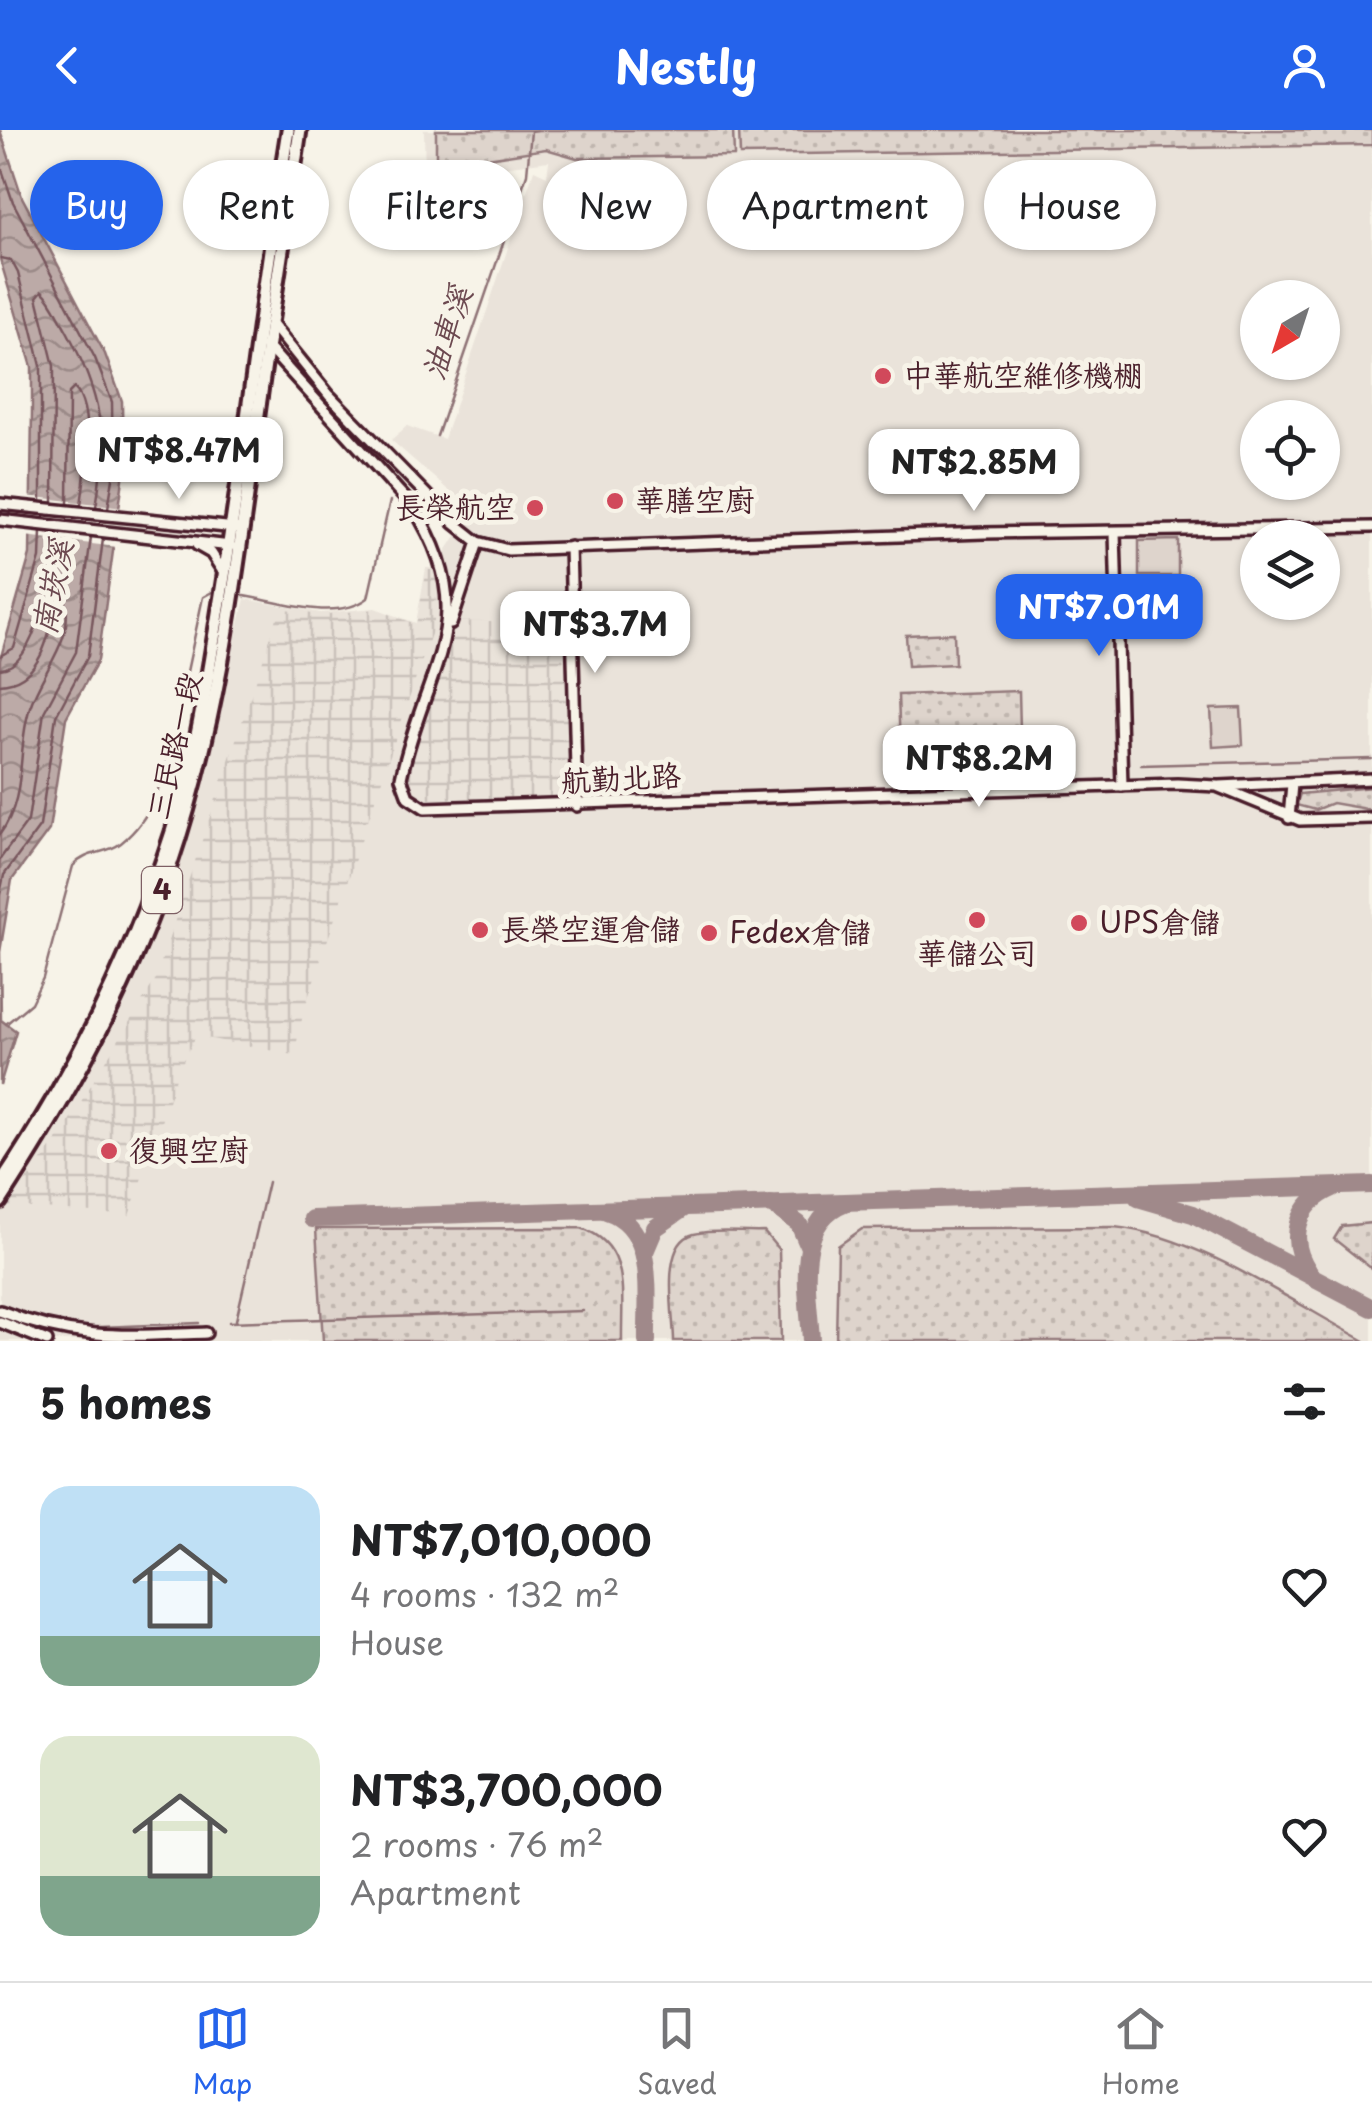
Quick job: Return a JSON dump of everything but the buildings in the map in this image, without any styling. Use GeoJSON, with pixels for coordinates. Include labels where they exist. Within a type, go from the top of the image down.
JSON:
{"type":"FeatureCollection","features":[{"type":"Feature","properties":{"kind":"main road","name":"4"},"geometry":{"type":"LineString","coordinates":[[258,336],[288,130]]}},
{"type":"Feature","properties":{"kind":"main road","name":"4"},"geometry":{"type":"LineString","coordinates":[[271,323],[300,130]]}},
{"type":"Feature","properties":{"kind":"main road","name":"三民路一段"},"geometry":{"type":"LineString","coordinates":[[237,528],[271,323]]}},
{"type":"Feature","properties":{"kind":"main road","name":"三民路一段"},"geometry":{"type":"LineString","coordinates":[[0,1202],[79,1074],[156,907],[212,713],[258,336]]}},
{"type":"Feature","properties":{"kind":"main road","name":"三民路一段"},"geometry":{"type":"LineString","coordinates":[[0,1184],[88,1034],[152,890],[189,770],[224,575],[235,546]]}},
{"type":"Feature","properties":{"kind":"street"},"geometry":{"type":"LineString","coordinates":[[261,312],[329,395],[454,523],[478,542],[508,550],[1372,528]]}},
{"type":"Feature","properties":{"kind":"street","name":"航勤北路"},"geometry":{"type":"LineString","coordinates":[[258,336],[413,507],[430,534],[450,596],[447,636],[403,766],[402,788],[408,797],[435,811],[1122,786],[1217,786],[1289,818],[1372,818]]}},
{"type":"Feature","properties":{"kind":"street"},"geometry":{"type":"LineString","coordinates":[[0,504],[237,528]]}},
{"type":"Feature","properties":{"kind":"street"},"geometry":{"type":"LineString","coordinates":[[0,520],[235,546]]}},
{"type":"Feature","properties":{"kind":"street"},"geometry":{"type":"LineString","coordinates":[[1115,532],[1122,786]]}},
{"type":"Feature","properties":{"kind":"street"},"geometry":{"type":"LineString","coordinates":[[186,541],[210,553],[224,575]]}},
{"type":"Feature","properties":{"kind":"street"},"geometry":{"type":"LineString","coordinates":[[447,636],[478,542]]}},
{"type":"Feature","properties":{"kind":"street"},"geometry":{"type":"LineString","coordinates":[[570,547],[577,806]]}},
{"type":"Feature","properties":{"kind":"street"},"geometry":{"type":"LineString","coordinates":[[1217,786],[1372,779]]}},
{"type":"Feature","properties":{"kind":"street"},"geometry":{"type":"LineString","coordinates":[[1289,818],[1292,784]]}},
{"type":"Feature","properties":{"kind":"street"},"geometry":{"type":"LineString","coordinates":[[0,1311],[41,1330],[103,1337],[206,1333]]}},
{"type":"Feature","properties":{"kind":"street"},"geometry":{"type":"LineString","coordinates":[[0,1322],[47,1341]]}},
{"type":"Feature","properties":{"kind":"shaded area"},"geometry":{"type":"Polygon","coordinates":[[[424,130],[1372,130],[1372,1341],[0,1341],[0,1211],[85,1079],[146,951],[182,853],[245,599],[321,613],[375,608],[416,623],[426,568],[435,568],[472,511],[391,440],[407,426],[444,439],[507,250],[523,250],[523,203],[534,170],[543,174],[543,250],[687,250],[687,160],[425,160],[424,130]]]}},
{"type":"Feature","properties":{"kind":"shaded area"},"geometry":{"type":"Polygon","coordinates":[[[436,130],[733,130],[734,156],[577,158],[546,149],[475,160],[436,160],[436,130]]]}},
{"type":"Feature","properties":{"kind":"shaded area"},"geometry":{"type":"Polygon","coordinates":[[[739,130],[1372,130],[1372,145],[740,155],[739,130]]]}},
{"type":"Feature","properties":{"kind":"shaded area"},"geometry":{"type":"Polygon","coordinates":[[[1178,540],[1178,576],[1139,576],[1139,541],[1178,540]]]}},
{"type":"Feature","properties":{"kind":"shaded area"},"geometry":{"type":"Polygon","coordinates":[[[427,570],[435,570],[438,587],[433,628],[304,1010],[294,1055],[196,1036],[179,1069],[129,1216],[7,1206],[60,1136],[165,964],[161,962],[280,609],[319,615],[376,609],[416,624],[427,570]]]}},
{"type":"Feature","properties":{"kind":"shaded area"},"geometry":{"type":"Polygon","coordinates":[[[458,621],[549,624],[562,632],[570,780],[562,794],[556,787],[553,797],[429,799],[410,786],[406,768],[458,621]]]}},
{"type":"Feature","properties":{"kind":"shaded area"},"geometry":{"type":"Polygon","coordinates":[[[954,633],[955,664],[908,666],[906,635],[954,633]]]}},
{"type":"Feature","properties":{"kind":"shaded area"},"geometry":{"type":"Polygon","coordinates":[[[1019,691],[1021,768],[901,773],[898,695],[1019,691]]]}},
{"type":"Feature","properties":{"kind":"shaded area"},"geometry":{"type":"Polygon","coordinates":[[[1241,708],[1243,745],[1213,747],[1211,709],[1241,708]]]}},
{"type":"Feature","properties":{"kind":"shaded area"},"geometry":{"type":"Polygon","coordinates":[[[1372,787],[1372,810],[1332,803],[1315,810],[1296,805],[1300,794],[1372,787]]]}},
{"type":"Feature","properties":{"kind":"shaded area"},"geometry":{"type":"Polygon","coordinates":[[[1372,1223],[1372,1269],[1334,1239],[1342,1226],[1372,1223]]]}},
{"type":"Feature","properties":{"kind":"shaded area"},"geometry":{"type":"Polygon","coordinates":[[[1114,1227],[1146,1233],[1211,1256],[1365,1341],[836,1341],[838,1246],[862,1229],[1114,1227]]]}},
{"type":"Feature","properties":{"kind":"shaded area"},"geometry":{"type":"Polygon","coordinates":[[[581,1228],[609,1246],[616,1259],[622,1290],[622,1341],[323,1341],[316,1229],[581,1228]]]}},
{"type":"Feature","properties":{"kind":"shaded area"},"geometry":{"type":"Polygon","coordinates":[[[720,1231],[764,1232],[779,1250],[781,1341],[674,1341],[672,1265],[683,1240],[694,1234],[720,1231]]]}},
{"type":"Feature","properties":{"kind":"water","name":"南崁溪"},"geometry":{"type":"Polygon","coordinates":[[[0,130],[30,212],[30,250],[50,250],[105,354],[122,401],[123,479],[98,660],[66,718],[49,830],[12,880],[0,952],[0,660],[30,555],[32,367],[0,259],[0,130]]]}},
{"type":"Feature","properties":{"kind":"water"},"geometry":{"type":"Polygon","coordinates":[[[0,952],[1,1020],[16,1031],[0,1085],[0,952]]]}},
{"type":"Feature","properties":{"kind":"pier"},"geometry":{"type":"Polygon","coordinates":[[[26,496],[124,507],[117,547],[25,536],[26,496]]]}},
{"type":"Feature","properties":{"kind":"waterway","name":"油車溪"},"geometry":{"type":"LineString","coordinates":[[437,436],[527,174],[531,131],[537,130]]}},
{"type":"Feature","properties":{"kind":"waterway","name":"油車溪"},"geometry":{"type":"LineString","coordinates":[[244,596],[325,609],[341,609],[368,598],[390,501]]}},
{"type":"Feature","properties":{"kind":"waterway","name":"油車溪"},"geometry":{"type":"LineString","coordinates":[[182,695],[203,597],[212,592]]}},
{"type":"Feature","properties":{"kind":"waterway","name":"油車溪"},"geometry":{"type":"LineString","coordinates":[[6,1024],[31,1003],[43,978],[73,866],[84,857],[121,843],[145,817],[159,786],[176,718]]}},
{"type":"Feature","properties":{"kind":"waterway"},"geometry":{"type":"LineString","coordinates":[[1141,765],[1372,759]]}},
{"type":"Feature","properties":{"kind":"waterway"},"geometry":{"type":"LineString","coordinates":[[236,1320],[268,1182]]}},
{"type":"Feature","properties":{"kind":"waterway"},"geometry":{"type":"LineString","coordinates":[[229,1322],[583,1311]]}},
{"type":"Feature","properties":{"kind":"waterway"},"geometry":{"type":"LineString","coordinates":[[76,1328],[199,1323]]}},
{"type":"Feature","properties":{"kind":"taxiway"},"geometry":{"type":"LineString","coordinates":[[312,1219],[1372,1185]]}},
{"type":"Feature","properties":{"kind":"taxiway"},"geometry":{"type":"LineString","coordinates":[[1309,1272],[1298,1248],[1299,1224],[1311,1203],[1333,1188]]}},
{"type":"Feature","properties":{"kind":"taxiway"},"geometry":{"type":"LineString","coordinates":[[1138,1198],[1193,1214],[1372,1308]]}},
{"type":"Feature","properties":{"kind":"taxiway"},"geometry":{"type":"LineString","coordinates":[[811,1341],[807,1283],[810,1244],[828,1213],[844,1203]]}},
{"type":"Feature","properties":{"kind":"taxiway"},"geometry":{"type":"LineString","coordinates":[[771,1204],[799,1224],[808,1245]]}},
{"type":"Feature","properties":{"kind":"taxiway"},"geometry":{"type":"LineString","coordinates":[[644,1254],[655,1228],[684,1208]]}},
{"type":"Feature","properties":{"kind":"taxiway"},"geometry":{"type":"LineString","coordinates":[[606,1211],[623,1219],[642,1247],[646,1265],[647,1341]]}},
{"type":"Feature","properties":{"kind":"place","name":"中華航空維修機棚"},"geometry":{"type":"Point","coordinates":[883,376]}},
{"type":"Feature","properties":{"kind":"place","name":"華膳空廚"},"geometry":{"type":"Point","coordinates":[615,501]}},
{"type":"Feature","properties":{"kind":"place","name":"長榮航空"},"geometry":{"type":"Point","coordinates":[535,508]}},
{"type":"Feature","properties":{"kind":"place","name":"華儲公司"},"geometry":{"type":"Point","coordinates":[977,920]}},
{"type":"Feature","properties":{"kind":"place","name":"UPS倉儲"},"geometry":{"type":"Point","coordinates":[1079,923]}},
{"type":"Feature","properties":{"kind":"place","name":"長榮空運倉儲"},"geometry":{"type":"Point","coordinates":[480,930]}},
{"type":"Feature","properties":{"kind":"place","name":"Fedex倉儲"},"geometry":{"type":"Point","coordinates":[709,933]}},
{"type":"Feature","properties":{"kind":"place","name":"復興空廚"},"geometry":{"type":"Point","coordinates":[109,1151]}}]}
